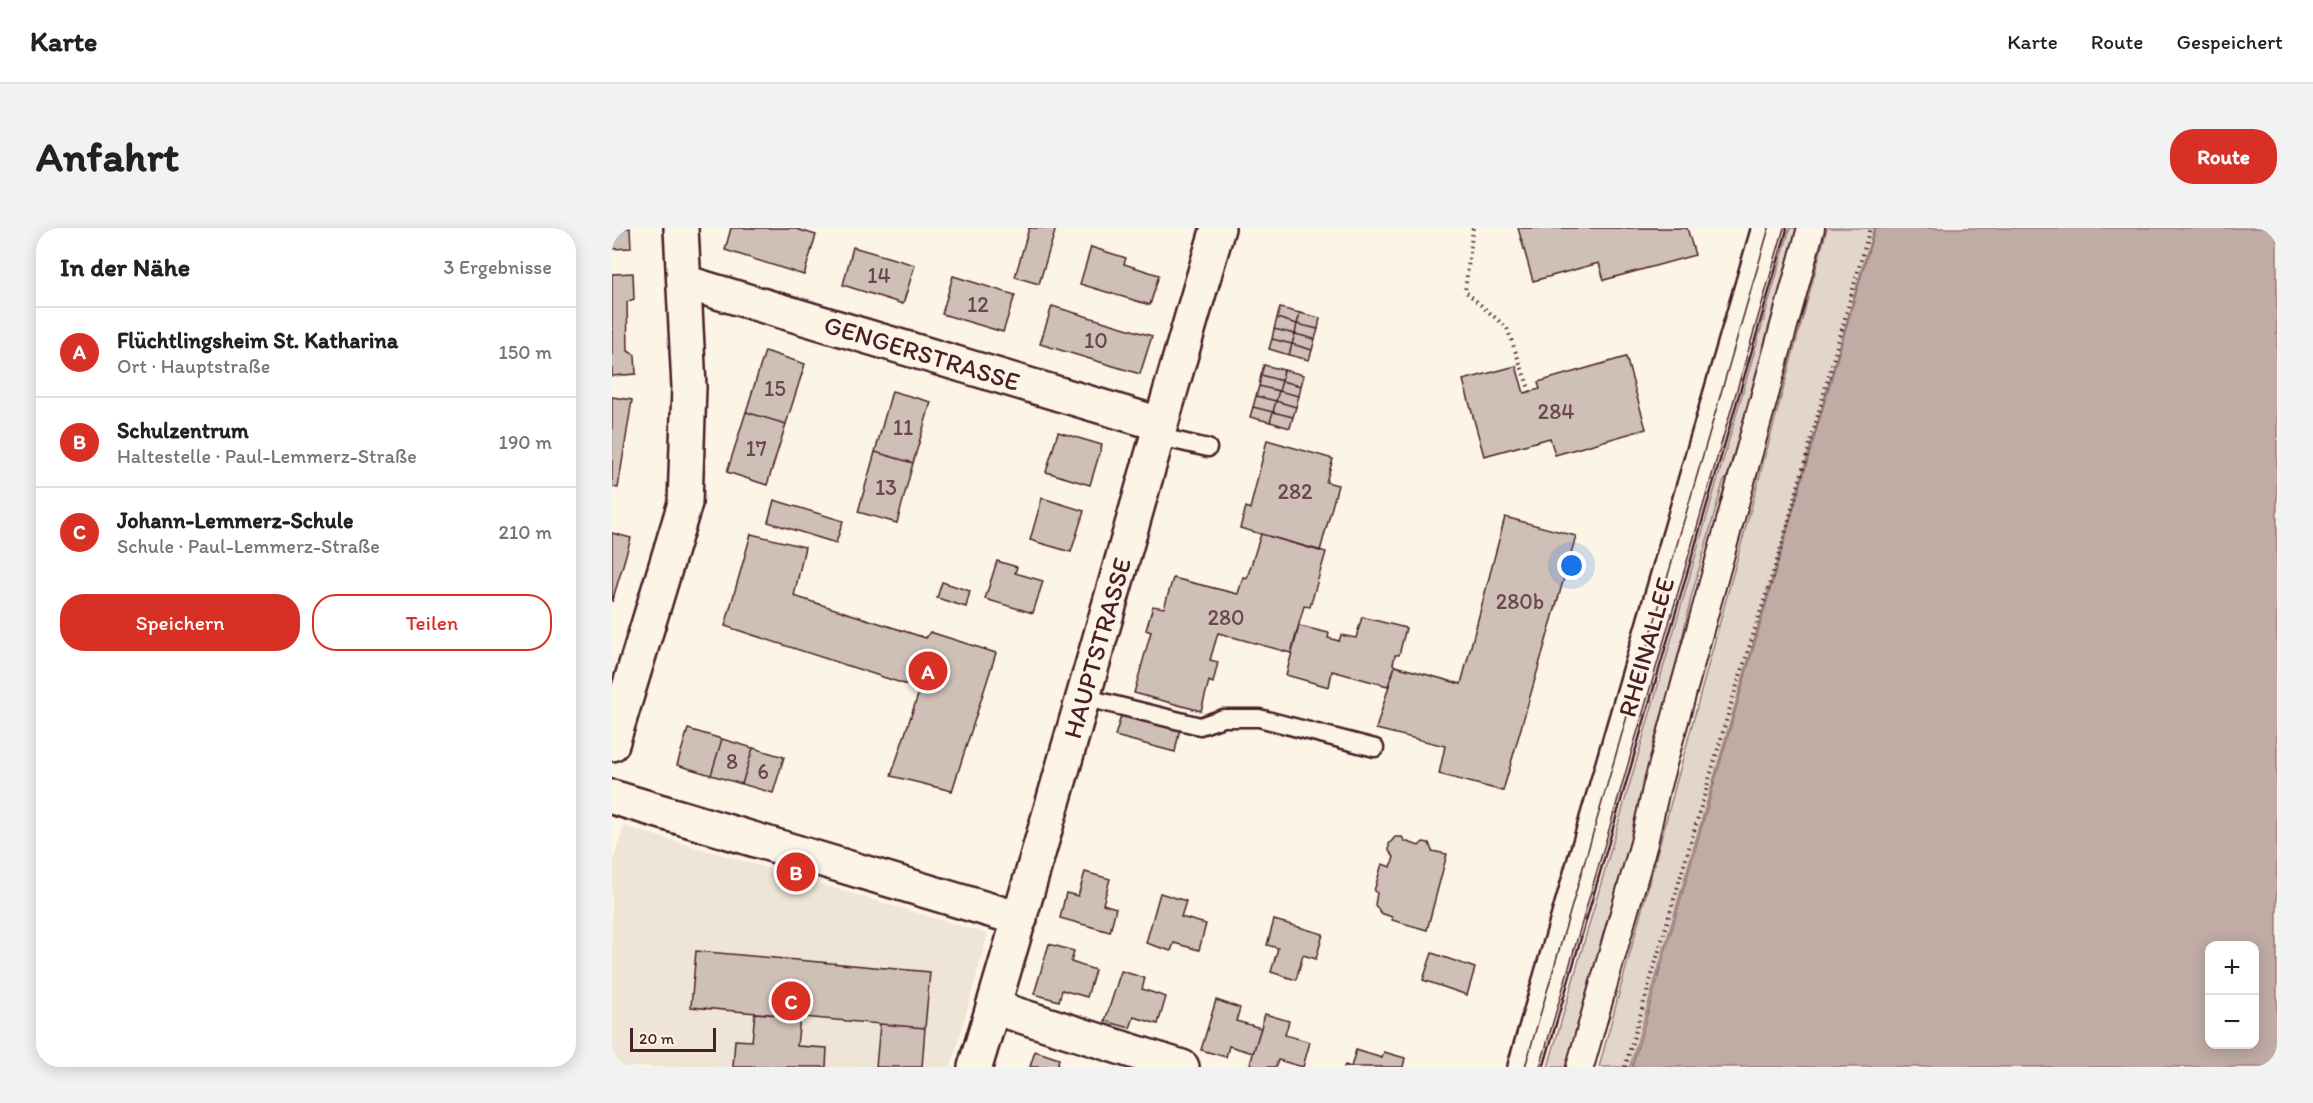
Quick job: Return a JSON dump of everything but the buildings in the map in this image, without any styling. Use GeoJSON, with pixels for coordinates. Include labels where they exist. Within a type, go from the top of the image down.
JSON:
{"type":"FeatureCollection","features":[{"type":"Feature","properties":{"kind":"street"},"geometry":{"type":"LineString","coordinates":[[612,744],[685,503],[689,387],[681,228]]}},
{"type":"Feature","properties":{"kind":"street","name":"HAUPTSTRASSE"},"geometry":{"type":"LineString","coordinates":[[975,1067],[1020,919],[1158,430],[1218,228]]}},
{"type":"Feature","properties":{"kind":"street","name":"RHEINALLEE"},"geometry":{"type":"LineString","coordinates":[[1526,1067],[1769,228]]}},
{"type":"Feature","properties":{"kind":"street","name":"RHEINALLEE"},"geometry":{"type":"LineString","coordinates":[[1580,1067],[1644,843],[1659,777],[1811,228]]}},
{"type":"Feature","properties":{"kind":"street","name":"GENGERSTRASSE"},"geometry":{"type":"LineString","coordinates":[[684,282],[1158,430]]}},
{"type":"Feature","properties":{"kind":"street"},"geometry":{"type":"LineString","coordinates":[[612,797],[1020,919]]}},
{"type":"Feature","properties":{"kind":"street"},"geometry":{"type":"LineString","coordinates":[[993,1007],[1182,1067]]}},
{"type":"Feature","properties":{"kind":"lane"},"geometry":{"type":"LineString","coordinates":[[1158,430],[1208,448]]}},
{"type":"Feature","properties":{"kind":"lane"},"geometry":{"type":"LineString","coordinates":[[1083,696],[1200,726],[1223,718],[1259,718],[1375,748]]}},
{"type":"Feature","properties":{"kind":"path"},"geometry":{"type":"LineString","coordinates":[[1473,228],[1465,291],[1507,328],[1530,391]]}},
{"type":"Feature","properties":{"kind":"path"},"geometry":{"type":"LineString","coordinates":[[1625,1067],[1728,712],[1781,548],[1870,228]]}},
{"type":"Feature","properties":{"kind":"shaded area"},"geometry":{"type":"Polygon","coordinates":[[[1790,228],[1801,228],[1739,457],[1723,483],[1691,598],[1656,758],[1569,1067],[1548,1067],[1790,228]]]}},
{"type":"Feature","properties":{"kind":"shaded area"},"geometry":{"type":"Polygon","coordinates":[[[1827,228],[1874,228],[1630,1067],[1599,1067],[1827,228]]]}},
{"type":"Feature","properties":{"kind":"shaded area"},"geometry":{"type":"Polygon","coordinates":[[[1875,228],[2277,228],[2277,1067],[1632,1067],[1875,228]]]}},
{"type":"Feature","properties":{"kind":"shaded area"},"geometry":{"type":"Polygon","coordinates":[[[624,826],[988,934],[951,1067],[612,1067],[612,865],[624,826]]]}},
{"type":"Feature","properties":{"kind":"tram line"},"geometry":{"type":"LineString","coordinates":[[1525,1067],[1769,228]]}},
{"type":"Feature","properties":{"kind":"tram line"},"geometry":{"type":"LineString","coordinates":[[1540,1067],[1784,228]]}},
{"type":"Feature","properties":{"kind":"place","name":"Flüchtlingsheim St. Katharina"},"geometry":{"type":"Point","coordinates":[928,671]}},
{"type":"Feature","properties":{"kind":"place","name":"Schulzentrum"},"geometry":{"type":"Point","coordinates":[796,872]}},
{"type":"Feature","properties":{"kind":"place","name":"Johann-Lemmerz-Schule"},"geometry":{"type":"Point","coordinates":[791,1001]}}]}
